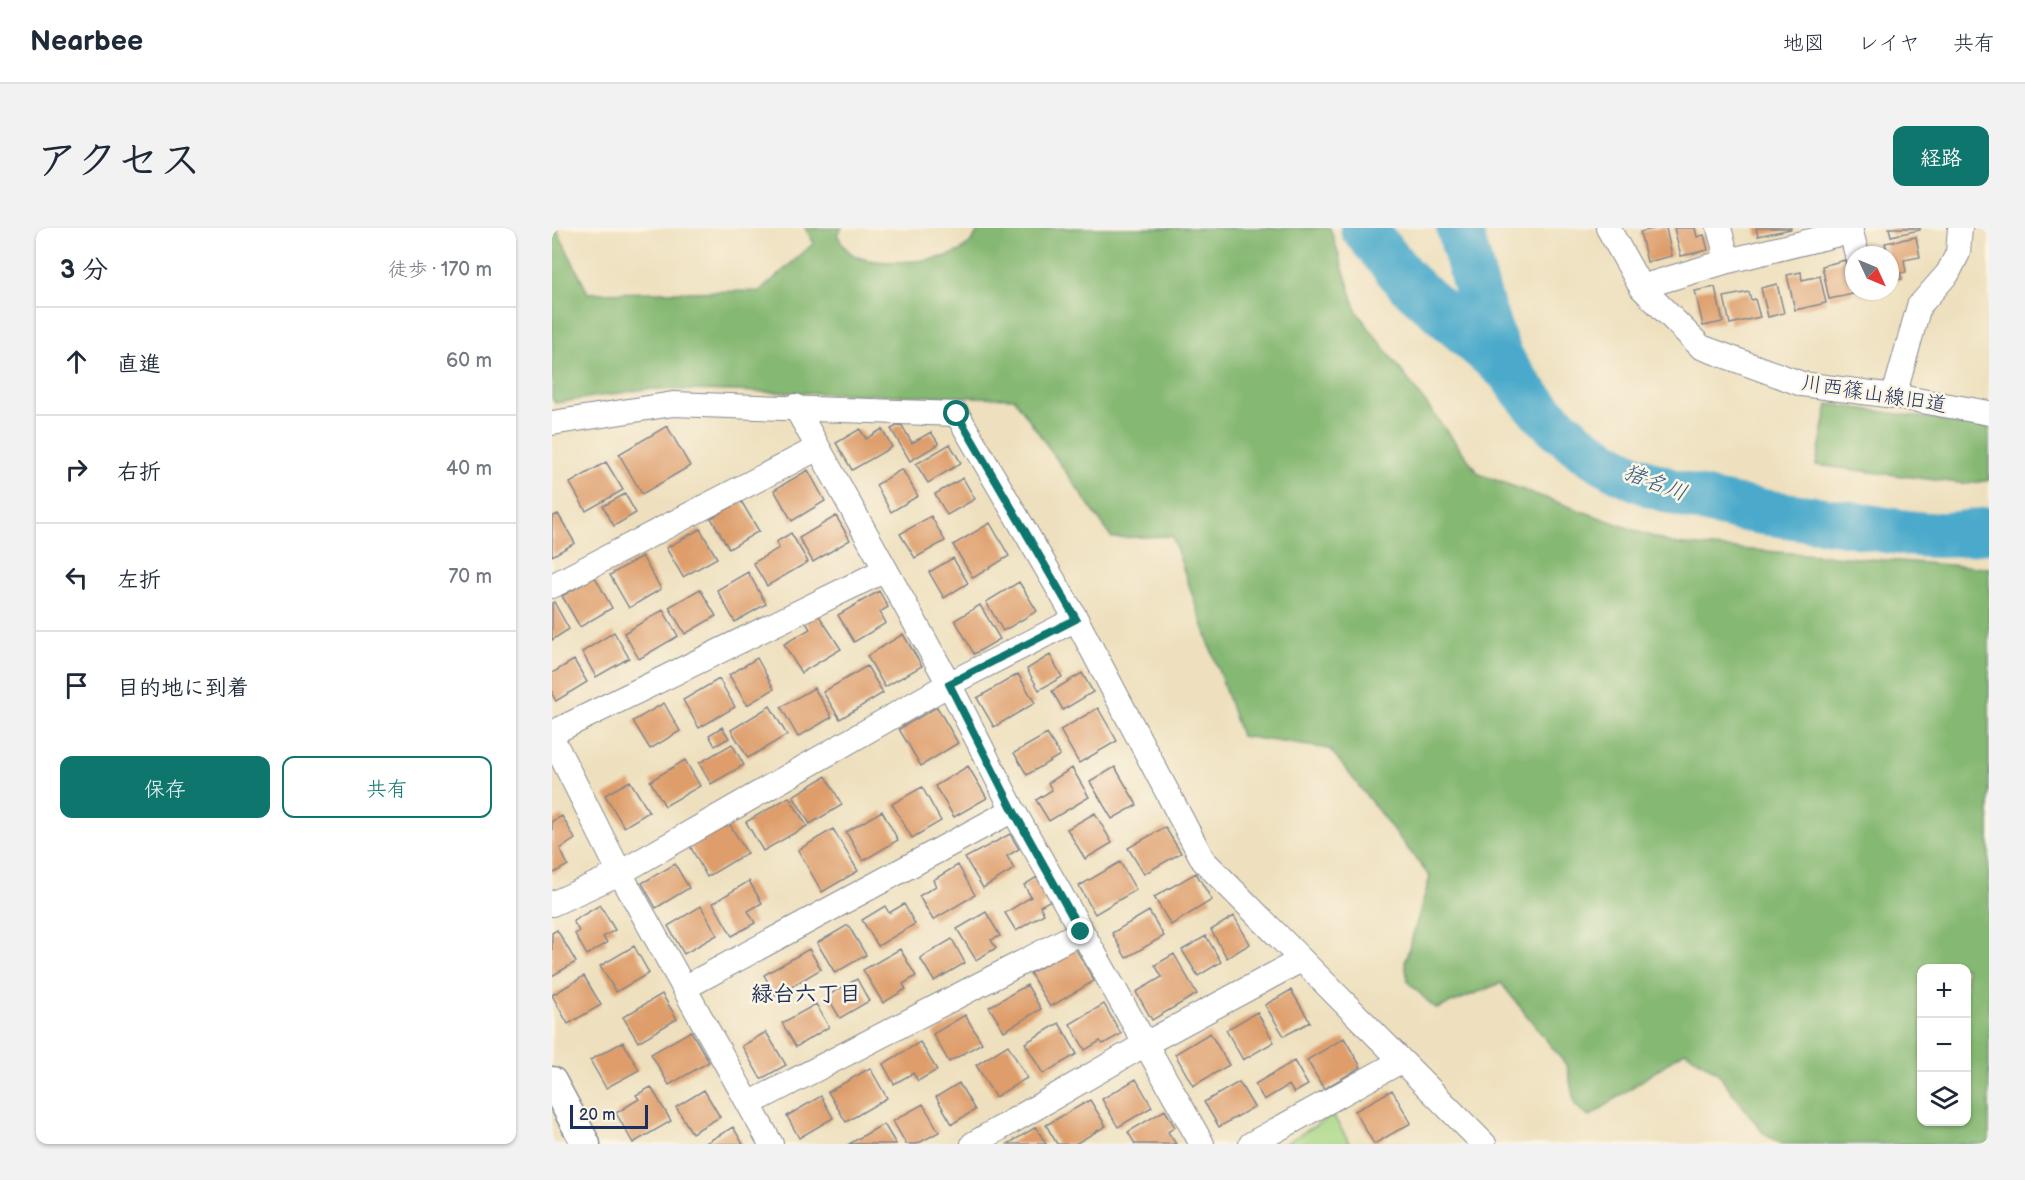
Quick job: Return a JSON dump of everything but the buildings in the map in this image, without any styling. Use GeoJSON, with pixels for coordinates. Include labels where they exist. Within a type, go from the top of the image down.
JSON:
{"type":"FeatureCollection","features":[{"type":"Feature","properties":{"kind":"street","name":"川西篠山線旧道"},"geometry":{"type":"LineString","coordinates":[[1608,228],[1641,287],[1701,347],[1802,384],[1989,412]]}},
{"type":"Feature","properties":{"kind":"street"},"geometry":{"type":"LineString","coordinates":[[1719,228],[1728,261]]}},
{"type":"Feature","properties":{"kind":"street"},"geometry":{"type":"LineString","coordinates":[[1894,396],[1919,306],[1948,273],[1958,253],[1960,228]]}},
{"type":"Feature","properties":{"kind":"street"},"geometry":{"type":"LineString","coordinates":[[1641,287],[1728,261],[1850,230],[1854,246]]}},
{"type":"Feature","properties":{"kind":"street"},"geometry":{"type":"LineString","coordinates":[[552,423],[673,404],[795,406],[957,414],[1076,619],[1203,860],[1484,1144]]}},
{"type":"Feature","properties":{"kind":"street"},"geometry":{"type":"LineString","coordinates":[[795,406],[949,684],[1013,810],[1081,932],[1147,1043],[1202,1144]]}},
{"type":"Feature","properties":{"kind":"street"},"geometry":{"type":"LineString","coordinates":[[552,586],[818,448]]}},
{"type":"Feature","properties":{"kind":"street"},"geometry":{"type":"LineString","coordinates":[[552,734],[885,570]]}},
{"type":"Feature","properties":{"kind":"street"},"geometry":{"type":"LineString","coordinates":[[552,904],[620,873],[949,684],[1076,619]]}},
{"type":"Feature","properties":{"kind":"street"},"geometry":{"type":"LineString","coordinates":[[552,738],[620,873],[686,987],[771,1144]]}},
{"type":"Feature","properties":{"kind":"street"},"geometry":{"type":"LineString","coordinates":[[686,987],[1013,810]]}},
{"type":"Feature","properties":{"kind":"street"},"geometry":{"type":"LineString","coordinates":[[749,1104],[1081,932]]}},
{"type":"Feature","properties":{"kind":"street"},"geometry":{"type":"LineString","coordinates":[[973,1144],[1147,1043],[1301,960]]}},
{"type":"Feature","properties":{"kind":"street"},"geometry":{"type":"LineString","coordinates":[[1251,1144],[1401,1061]]}},
{"type":"Feature","properties":{"kind":"street"},"geometry":{"type":"LineString","coordinates":[[552,1081],[586,1144]]}},
{"type":"Feature","properties":{"kind":"green space"},"geometry":{"type":"Polygon","coordinates":[[[552,228],[556,228],[588,293],[760,291],[814,243],[805,228],[842,228],[837,234],[840,241],[855,256],[876,261],[906,262],[958,252],[971,242],[980,228],[1330,228],[1357,312],[1479,474],[1673,544],[1989,568],[1989,1144],[1782,1144],[1764,1134],[1717,1072],[1685,1051],[1589,1117],[1575,1105],[1567,1066],[1501,983],[1436,1009],[1408,982],[1405,962],[1430,877],[1330,749],[1241,736],[1172,536],[1112,538],[1014,398],[646,389],[555,403],[552,398],[552,228]]]}},
{"type":"Feature","properties":{"kind":"green space"},"geometry":{"type":"Polygon","coordinates":[[[1828,404],[1989,427],[1989,480],[1967,484],[1816,465],[1828,404]]]}},
{"type":"Feature","properties":{"kind":"green space"},"geometry":{"type":"Polygon","coordinates":[[[1333,1115],[1350,1144],[1284,1144],[1333,1115]]]}},
{"type":"Feature","properties":{"kind":"waterway"},"geometry":{"type":"LineString","coordinates":[[1363,228],[1408,283],[1504,367]]}},
{"type":"Feature","properties":{"kind":"waterway","name":"猪名川"},"geometry":{"type":"LineString","coordinates":[[1459,228],[1487,324],[1510,373],[1542,412],[1577,443],[1614,467],[1652,485],[1737,508],[1913,534],[1945,535],[1989,530]]}},
{"type":"Feature","properties":{"kind":"district","name":"緑台六丁目"},"geometry":{"type":"Point","coordinates":[806,994]}},
{"type":"Feature","properties":{"kind":"route"},"geometry":{"type":"LineString","coordinates":[[957,414],[1076,619],[949,684],[1013,810],[1081,932]]}}]}
